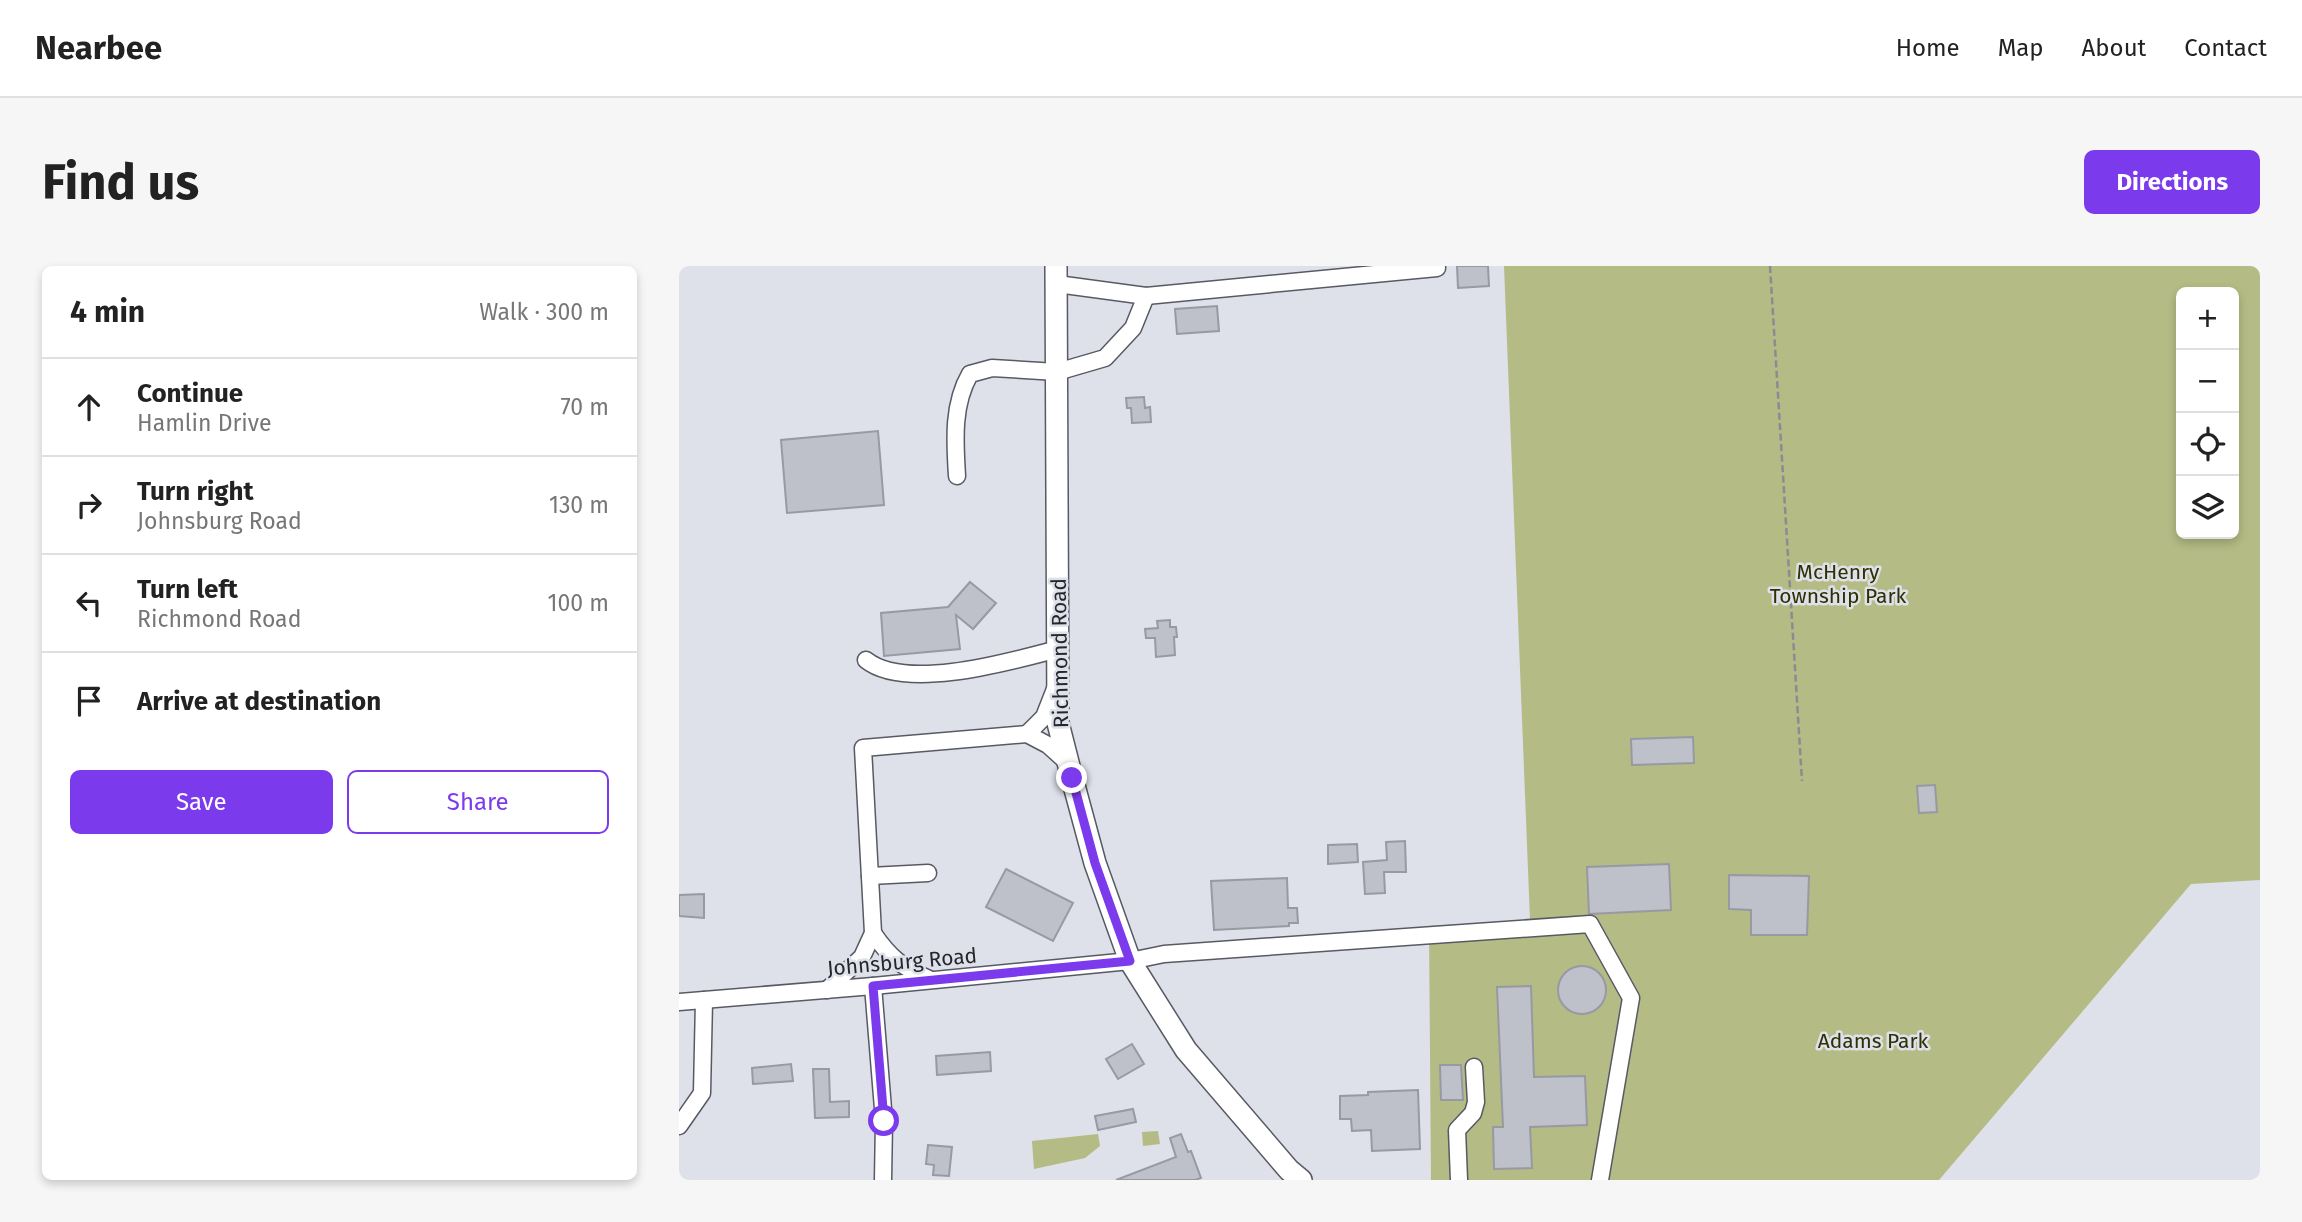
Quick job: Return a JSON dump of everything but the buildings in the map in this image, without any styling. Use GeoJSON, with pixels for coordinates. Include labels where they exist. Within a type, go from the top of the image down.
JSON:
{"type":"FeatureCollection","features":[{"type":"Feature","properties":{"kind":"main road","name":"Richmond Road"},"geometry":{"type":"LineString","coordinates":[[1056,275],[1058,723],[1068,763],[1095,863],[1130,961],[1186,1050],[1290,1177]]}},
{"type":"Feature","properties":{"kind":"street"},"geometry":{"type":"LineString","coordinates":[[1056,275],[1146,296],[1437,268]]}},
{"type":"Feature","properties":{"kind":"street"},"geometry":{"type":"LineString","coordinates":[[957,477],[954,433],[962,389],[970,374],[992,368],[1057,372],[1105,358],[1133,328],[1146,296]]}},
{"type":"Feature","properties":{"kind":"street"},"geometry":{"type":"LineString","coordinates":[[866,660],[874,667],[893,672],[961,672],[1058,649]]}},
{"type":"Feature","properties":{"kind":"street"},"geometry":{"type":"LineString","coordinates":[[1027,734],[1044,717],[1058,680]]}},
{"type":"Feature","properties":{"kind":"street"},"geometry":{"type":"LineString","coordinates":[[827,990],[862,957],[873,933],[863,748],[1027,734],[1048,745],[1068,763]]}},
{"type":"Feature","properties":{"kind":"street"},"geometry":{"type":"LineString","coordinates":[[870,876],[928,873]]}},
{"type":"Feature","properties":{"kind":"street","name":"Johnsburg Road"},"geometry":{"type":"LineString","coordinates":[[679,1002],[1130,961],[1164,954],[1590,924],[1631,998],[1600,1180]]}},
{"type":"Feature","properties":{"kind":"street"},"geometry":{"type":"LineString","coordinates":[[873,933],[887,953],[905,968],[933,980]]}},
{"type":"Feature","properties":{"kind":"street"},"geometry":{"type":"LineString","coordinates":[[873,986],[884,1121],[883,1180]]}},
{"type":"Feature","properties":{"kind":"street"},"geometry":{"type":"LineString","coordinates":[[679,1126],[702,1093],[704,1000]]}},
{"type":"Feature","properties":{"kind":"street"},"geometry":{"type":"LineString","coordinates":[[1459,1180],[1457,1130],[1472,1113],[1476,1102],[1474,1067]]}},
{"type":"Feature","properties":{"kind":"path"},"geometry":{"type":"LineString","coordinates":[[1770,266],[1802,781]]}},
{"type":"Feature","properties":{"kind":"green space","name":"McHenry Township Park"},"geometry":{"type":"Polygon","coordinates":[[[1504,266],[2260,266],[2260,880],[2191,884],[1939,1180],[1431,1180],[1429,926],[1530,920],[1504,266]]]}},
{"type":"Feature","properties":{"kind":"green space"},"geometry":{"type":"Polygon","coordinates":[[[1158,1131],[1160,1144],[1143,1146],[1142,1132],[1158,1131]]]}},
{"type":"Feature","properties":{"kind":"green space"},"geometry":{"type":"Polygon","coordinates":[[[1098,1134],[1100,1146],[1085,1158],[1034,1169],[1032,1141],[1098,1134]]]}},
{"type":"Feature","properties":{"kind":"route"},"geometry":{"type":"LineString","coordinates":[[884,1121],[873,986],[1130,961],[1095,863],[1072,778]]}},
{"type":"Feature","properties":{"kind":"park label","name":"Adams Park"},"geometry":{"type":"Point","coordinates":[1873,1041]}}]}
